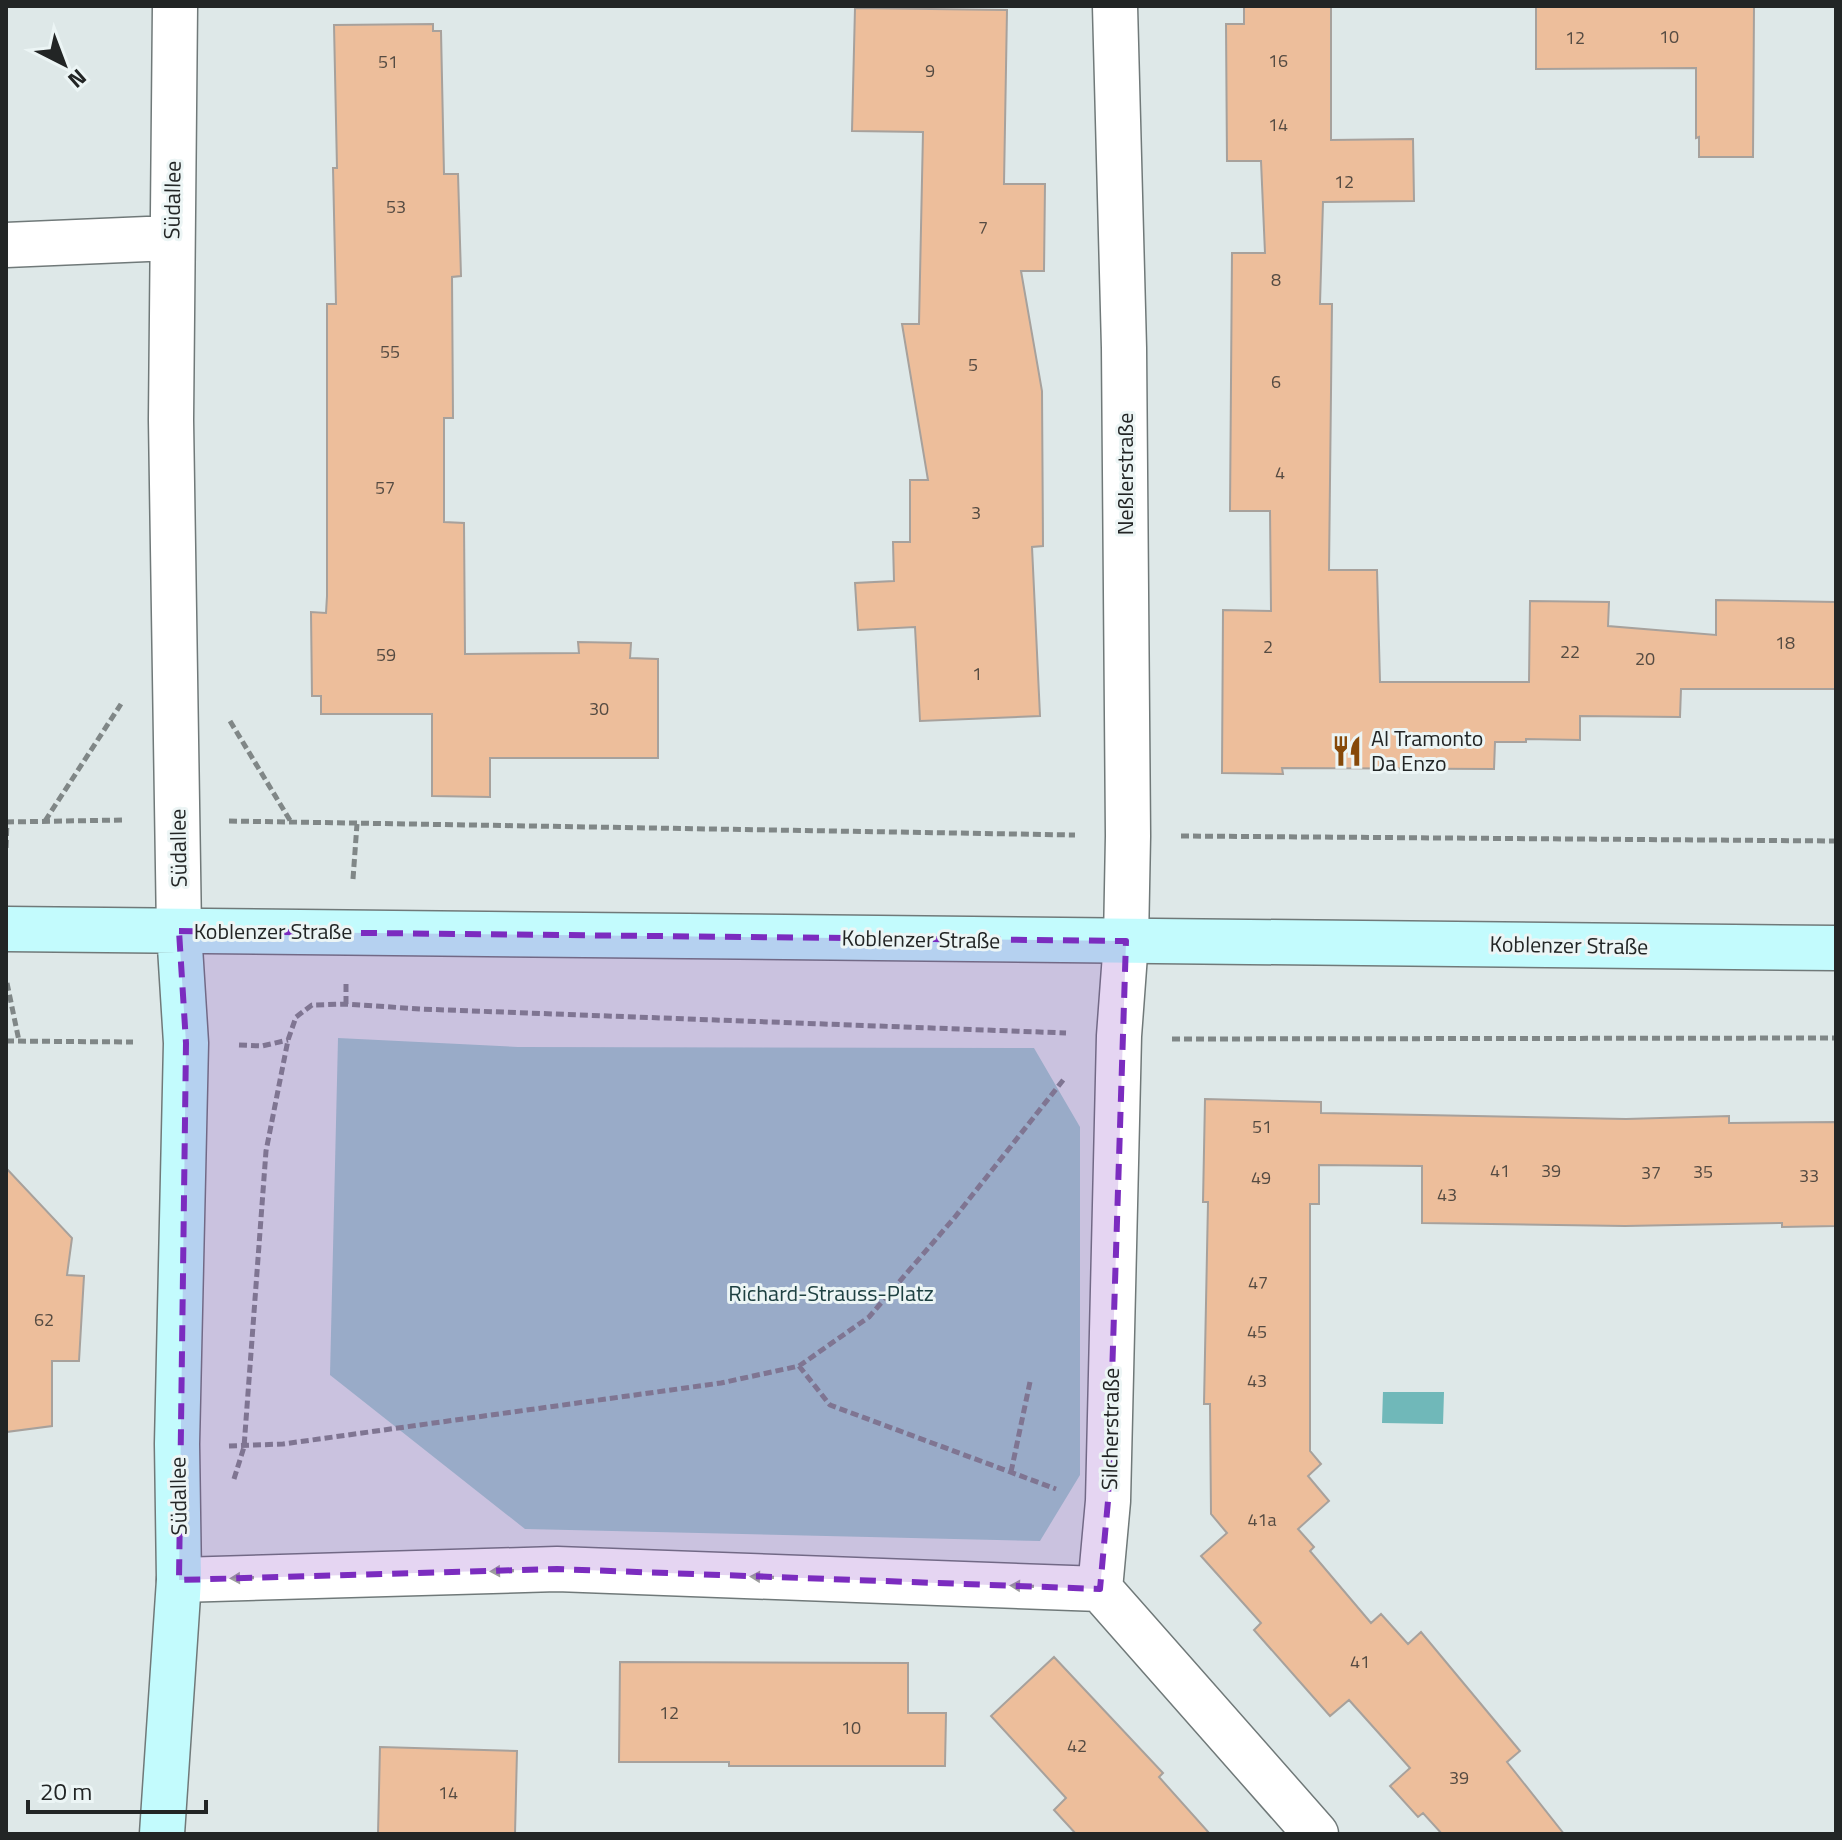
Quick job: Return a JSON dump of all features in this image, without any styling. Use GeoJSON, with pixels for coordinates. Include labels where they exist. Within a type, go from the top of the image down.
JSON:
{"type":"FeatureCollection","features":[{"type":"Feature","properties":{"kind":"main road","name":"Koblenzer Straße"},"geometry":{"type":"LineString","coordinates":[[6,929],[1836,948]]}},
{"type":"Feature","properties":{"kind":"main road","name":"Südallee"},"geometry":{"type":"LineString","coordinates":[[162,1834],[179,1580],[177,1444],[186,1043],[179,931]]}},
{"type":"Feature","properties":{"kind":"street","name":"Südallee"},"geometry":{"type":"LineString","coordinates":[[175,6],[171,238],[172,578],[179,931]]}},
{"type":"Feature","properties":{"kind":"street","name":"Neßlerstraße"},"geometry":{"type":"LineString","coordinates":[[1115,6],[1124,348],[1126,941]]}},
{"type":"Feature","properties":{"kind":"street"},"geometry":{"type":"LineString","coordinates":[[6,245],[171,238]]}},
{"type":"Feature","properties":{"kind":"street","name":"Silcherstraße"},"geometry":{"type":"LineString","coordinates":[[1100,1589],[1108,1501],[1119,1036],[1126,941]]}},
{"type":"Feature","properties":{"kind":"street"},"geometry":{"type":"LineString","coordinates":[[179,1580],[557,1569],[1100,1589],[1316,1834]]}},
{"type":"Feature","properties":{"kind":"path"},"geometry":{"type":"LineString","coordinates":[[45,821],[121,703]]}},
{"type":"Feature","properties":{"kind":"path"},"geometry":{"type":"LineString","coordinates":[[6,848],[6,822],[97,820]]}},
{"type":"Feature","properties":{"kind":"path"},"geometry":{"type":"LineString","coordinates":[[250,821],[1128,836],[1836,841]]}},
{"type":"Feature","properties":{"kind":"path"},"geometry":{"type":"LineString","coordinates":[[352,892],[357,824]]}},
{"type":"Feature","properties":{"kind":"path"},"geometry":{"type":"LineString","coordinates":[[6,980],[19,1041]]}},
{"type":"Feature","properties":{"kind":"path"},"geometry":{"type":"LineString","coordinates":[[231,1488],[244,1447],[266,1151],[288,1040],[296,1017],[312,1005],[1153,1039],[1836,1038]]}},
{"type":"Feature","properties":{"kind":"path"},"geometry":{"type":"LineString","coordinates":[[177,1444],[244,1447],[313,1440],[721,1383],[799,1366],[869,1317],[955,1217],[1063,1080],[1119,1036]]}},
{"type":"Feature","properties":{"kind":"path"},"geometry":{"type":"LineString","coordinates":[[262,1046],[288,1040]]}},
{"type":"Feature","properties":{"kind":"path"},"geometry":{"type":"LineString","coordinates":[[6,1041],[102,1042]]}},
{"type":"Feature","properties":{"kind":"path"},"geometry":{"type":"LineString","coordinates":[[799,1366],[830,1405],[1057,1489],[1108,1501]]}},
{"type":"Feature","properties":{"kind":"path"},"geometry":{"type":"LineString","coordinates":[[1011,1472],[1030,1382]]}},
{"type":"Feature","properties":{"kind":"highlighted area"},"geometry":{"type":"Polygon","coordinates":[[[179,931],[1126,941],[1108,1501],[1100,1589],[557,1569],[179,1580],[186,1043],[179,931]]]}},
{"type":"Feature","properties":{"kind":"green space","name":"Richard-Strauss-Platz"},"geometry":{"type":"Polygon","coordinates":[[[338,1038],[518,1047],[1034,1048],[1080,1127],[1080,1475],[1040,1541],[525,1529],[330,1375],[338,1038]]]}},
{"type":"Feature","properties":{"kind":"shaded area"},"geometry":{"type":"Polygon","coordinates":[[[1383,1392],[1444,1392],[1443,1424],[1382,1423],[1383,1392]]]}},
{"type":"Feature","properties":{"kind":"building"},"geometry":{"type":"Polygon","coordinates":[[[1244,6],[1331,6],[1331,140],[1413,139],[1414,201],[1323,202],[1320,304],[1332,304],[1329,570],[1377,570],[1380,682],[1529,682],[1530,601],[1609,602],[1608,626],[1716,635],[1716,600],[1836,602],[1836,689],[1681,689],[1680,717],[1580,716],[1580,740],[1495,742],[1494,769],[1282,768],[1283,774],[1222,773],[1223,610],[1271,611],[1270,511],[1230,511],[1232,253],[1265,253],[1261,161],[1227,161],[1226,24],[1244,24],[1244,6]]]}},
{"type":"Feature","properties":{"kind":"building"},"geometry":{"type":"Polygon","coordinates":[[[1536,6],[1754,6],[1753,157],[1699,157],[1696,68],[1536,69],[1536,6]]]}},
{"type":"Feature","properties":{"kind":"building"},"geometry":{"type":"Polygon","coordinates":[[[855,8],[1007,10],[1004,184],[1045,184],[1044,271],[1021,271],[1042,391],[1043,546],[1032,547],[1040,716],[920,721],[915,627],[858,630],[855,583],[894,581],[893,542],[910,542],[910,480],[928,480],[902,324],[919,324],[923,132],[852,131],[855,8]]]}},
{"type":"Feature","properties":{"kind":"building"},"geometry":{"type":"Polygon","coordinates":[[[433,24],[433,31],[441,31],[444,174],[458,174],[461,276],[452,277],[453,418],[444,418],[444,522],[464,523],[465,654],[579,653],[578,642],[631,643],[630,658],[658,659],[658,758],[490,758],[490,797],[432,796],[432,714],[321,714],[321,696],[312,696],[311,612],[326,613],[327,596],[327,304],[336,304],[334,25],[433,24]]]}},
{"type":"Feature","properties":{"kind":"building"},"geometry":{"type":"Polygon","coordinates":[[[1205,1099],[1321,1102],[1321,1113],[1626,1119],[1729,1116],[1729,1123],[1836,1122],[1836,1226],[1782,1227],[1782,1223],[1625,1226],[1422,1223],[1422,1166],[1319,1165],[1319,1204],[1310,1204],[1310,1451],[1321,1464],[1308,1476],[1329,1501],[1298,1529],[1314,1547],[1310,1551],[1371,1623],[1381,1614],[1408,1644],[1421,1632],[1520,1751],[1507,1762],[1564,1834],[1442,1834],[1423,1813],[1418,1817],[1390,1786],[1410,1768],[1349,1700],[1330,1716],[1254,1630],[1261,1623],[1201,1556],[1227,1533],[1211,1514],[1210,1404],[1204,1404],[1208,1202],[1203,1202],[1205,1099]]]}},
{"type":"Feature","properties":{"kind":"building"},"geometry":{"type":"Polygon","coordinates":[[[6,1168],[72,1238],[67,1275],[84,1276],[79,1361],[52,1361],[52,1426],[6,1432],[6,1168]]]}},
{"type":"Feature","properties":{"kind":"building"},"geometry":{"type":"Polygon","coordinates":[[[1054,1657],[1163,1773],[1159,1777],[1210,1834],[1076,1834],[1054,1810],[1066,1798],[991,1716],[1054,1657]]]}},
{"type":"Feature","properties":{"kind":"building"},"geometry":{"type":"Polygon","coordinates":[[[620,1662],[908,1663],[908,1713],[946,1713],[945,1766],[729,1766],[729,1762],[619,1762],[620,1662]]]}},
{"type":"Feature","properties":{"kind":"building"},"geometry":{"type":"Polygon","coordinates":[[[380,1747],[517,1751],[515,1834],[378,1834],[380,1747]]]}},
{"type":"Feature","properties":{"kind":"place","name":"Al Tramonto Da Enzo"},"geometry":{"type":"Point","coordinates":[1347,751]}}]}
